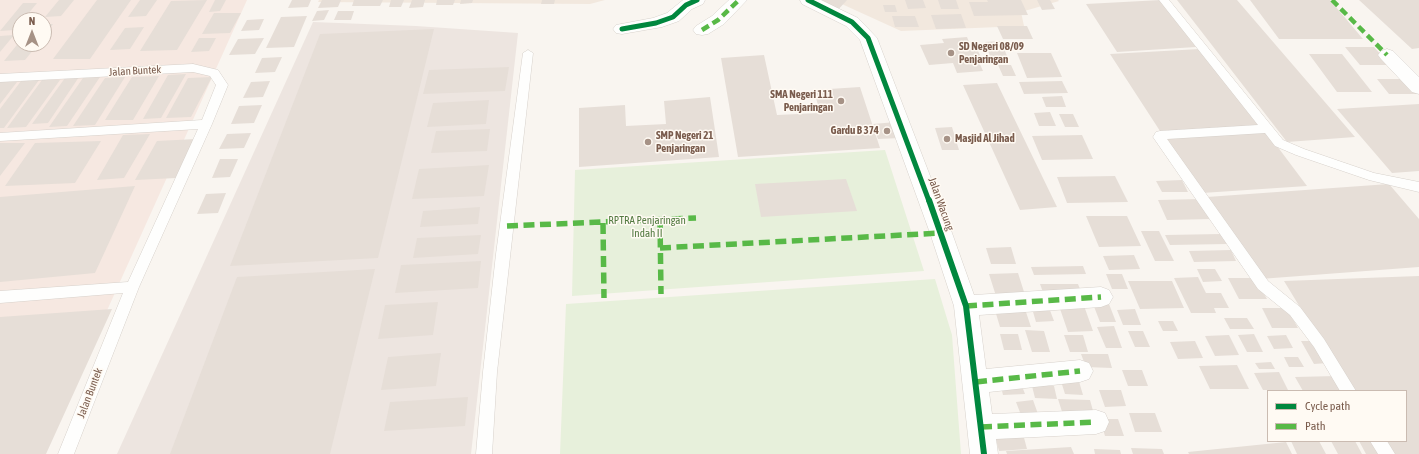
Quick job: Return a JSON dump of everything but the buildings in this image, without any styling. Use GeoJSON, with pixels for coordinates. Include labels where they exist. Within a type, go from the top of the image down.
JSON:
{"type":"FeatureCollection","features":[{"type":"Feature","properties":{"kind":"street"},"geometry":{"type":"LineString","coordinates":[[622,29],[656,23],[673,17],[686,6],[697,0]]}},
{"type":"Feature","properties":{"kind":"street"},"geometry":{"type":"LineString","coordinates":[[702,30],[718,20],[739,0]]}},
{"type":"Feature","properties":{"kind":"street","name":"Jalan Wacung"},"geometry":{"type":"LineString","coordinates":[[808,0],[852,22],[868,38],[942,233],[966,306],[984,454]]}},
{"type":"Feature","properties":{"kind":"street"},"geometry":{"type":"LineString","coordinates":[[1387,55],[1419,88]]}},
{"type":"Feature","properties":{"kind":"street"},"geometry":{"type":"LineString","coordinates":[[966,306],[1102,297]]}},
{"type":"Feature","properties":{"kind":"street"},"geometry":{"type":"LineString","coordinates":[[976,382],[1080,371]]}},
{"type":"Feature","properties":{"kind":"street"},"geometry":{"type":"LineString","coordinates":[[981,426],[1096,422]]}},
{"type":"Feature","properties":{"kind":"lane"},"geometry":{"type":"LineString","coordinates":[[1164,0],[1279,143],[1300,152],[1373,177],[1419,187]]}},
{"type":"Feature","properties":{"kind":"lane"},"geometry":{"type":"LineString","coordinates":[[484,454],[490,372],[528,53]]}},
{"type":"Feature","properties":{"kind":"lane","name":"Jalan Buntek"},"geometry":{"type":"LineString","coordinates":[[0,78],[193,68],[214,73],[222,85],[206,124],[132,287],[66,454]]}},
{"type":"Feature","properties":{"kind":"lane"},"geometry":{"type":"LineString","coordinates":[[0,137],[206,124]]}},
{"type":"Feature","properties":{"kind":"lane"},"geometry":{"type":"LineString","coordinates":[[1267,129],[1160,135],[1160,137],[1263,284],[1295,311],[1319,343],[1347,390]]}},
{"type":"Feature","properties":{"kind":"lane"},"geometry":{"type":"LineString","coordinates":[[0,297],[132,287]]}},
{"type":"Feature","properties":{"kind":"lane"},"geometry":{"type":"LineString","coordinates":[[1379,442],[1386,454]]}},
{"type":"Feature","properties":{"kind":"shaded area"},"geometry":{"type":"Polygon","coordinates":[[[0,0],[247,0],[100,326],[0,333],[0,0]]]}},
{"type":"Feature","properties":{"kind":"shaded area"},"geometry":{"type":"Polygon","coordinates":[[[319,0],[605,0],[590,4],[318,2],[319,0]]]}},
{"type":"Feature","properties":{"kind":"shaded area"},"geometry":{"type":"Polygon","coordinates":[[[833,0],[1059,1],[1021,12],[1024,26],[901,31],[833,0]]]}},
{"type":"Feature","properties":{"kind":"shaded area"},"geometry":{"type":"Polygon","coordinates":[[[313,22],[416,26],[518,33],[471,454],[117,454],[313,22]]]}},
{"type":"Feature","properties":{"kind":"green space","name":"RPTRA Penjaringan Indah II"},"geometry":{"type":"Polygon","coordinates":[[[885,150],[924,271],[572,296],[575,170],[885,150]]]}},
{"type":"Feature","properties":{"kind":"green space"},"geometry":{"type":"Polygon","coordinates":[[[935,279],[952,335],[961,454],[560,454],[566,304],[935,279]]]}},
{"type":"Feature","properties":{"kind":"marked path"},"geometry":{"type":"LineString","coordinates":[[702,30],[718,20],[739,0]]}},
{"type":"Feature","properties":{"kind":"marked path"},"geometry":{"type":"LineString","coordinates":[[1332,0],[1387,55]]}},
{"type":"Feature","properties":{"kind":"marked path"},"geometry":{"type":"LineString","coordinates":[[507,226],[696,218]]}},
{"type":"Feature","properties":{"kind":"marked path"},"geometry":{"type":"LineString","coordinates":[[660,220],[661,294]]}},
{"type":"Feature","properties":{"kind":"marked path"},"geometry":{"type":"LineString","coordinates":[[603,223],[604,298]]}},
{"type":"Feature","properties":{"kind":"marked path"},"geometry":{"type":"LineString","coordinates":[[660,248],[941,233]]}},
{"type":"Feature","properties":{"kind":"marked path"},"geometry":{"type":"LineString","coordinates":[[966,306],[1101,297]]}},
{"type":"Feature","properties":{"kind":"marked path"},"geometry":{"type":"LineString","coordinates":[[976,382],[1080,371]]}},
{"type":"Feature","properties":{"kind":"marked path"},"geometry":{"type":"LineString","coordinates":[[981,427],[1096,422]]}},
{"type":"Feature","properties":{"kind":"cycle path"},"geometry":{"type":"LineString","coordinates":[[622,29],[656,23],[673,17],[686,5],[697,0]]}},
{"type":"Feature","properties":{"kind":"cycle path"},"geometry":{"type":"LineString","coordinates":[[808,0],[852,22],[868,38],[941,233],[966,306],[984,454]]}},
{"type":"Feature","properties":{"kind":"place","name":"SD Negeri 08/09 Penjaringan"},"geometry":{"type":"Point","coordinates":[951,53]}},
{"type":"Feature","properties":{"kind":"place","name":"SMA Negeri 111 Penjaringan"},"geometry":{"type":"Point","coordinates":[841,101]}},
{"type":"Feature","properties":{"kind":"place","name":"Gardu B 374"},"geometry":{"type":"Point","coordinates":[887,131]}},
{"type":"Feature","properties":{"kind":"place","name":"Masjid Al Jihad"},"geometry":{"type":"Point","coordinates":[947,139]}},
{"type":"Feature","properties":{"kind":"place","name":"SMP Negeri 21 Penjaringan"},"geometry":{"type":"Point","coordinates":[648,142]}}]}
